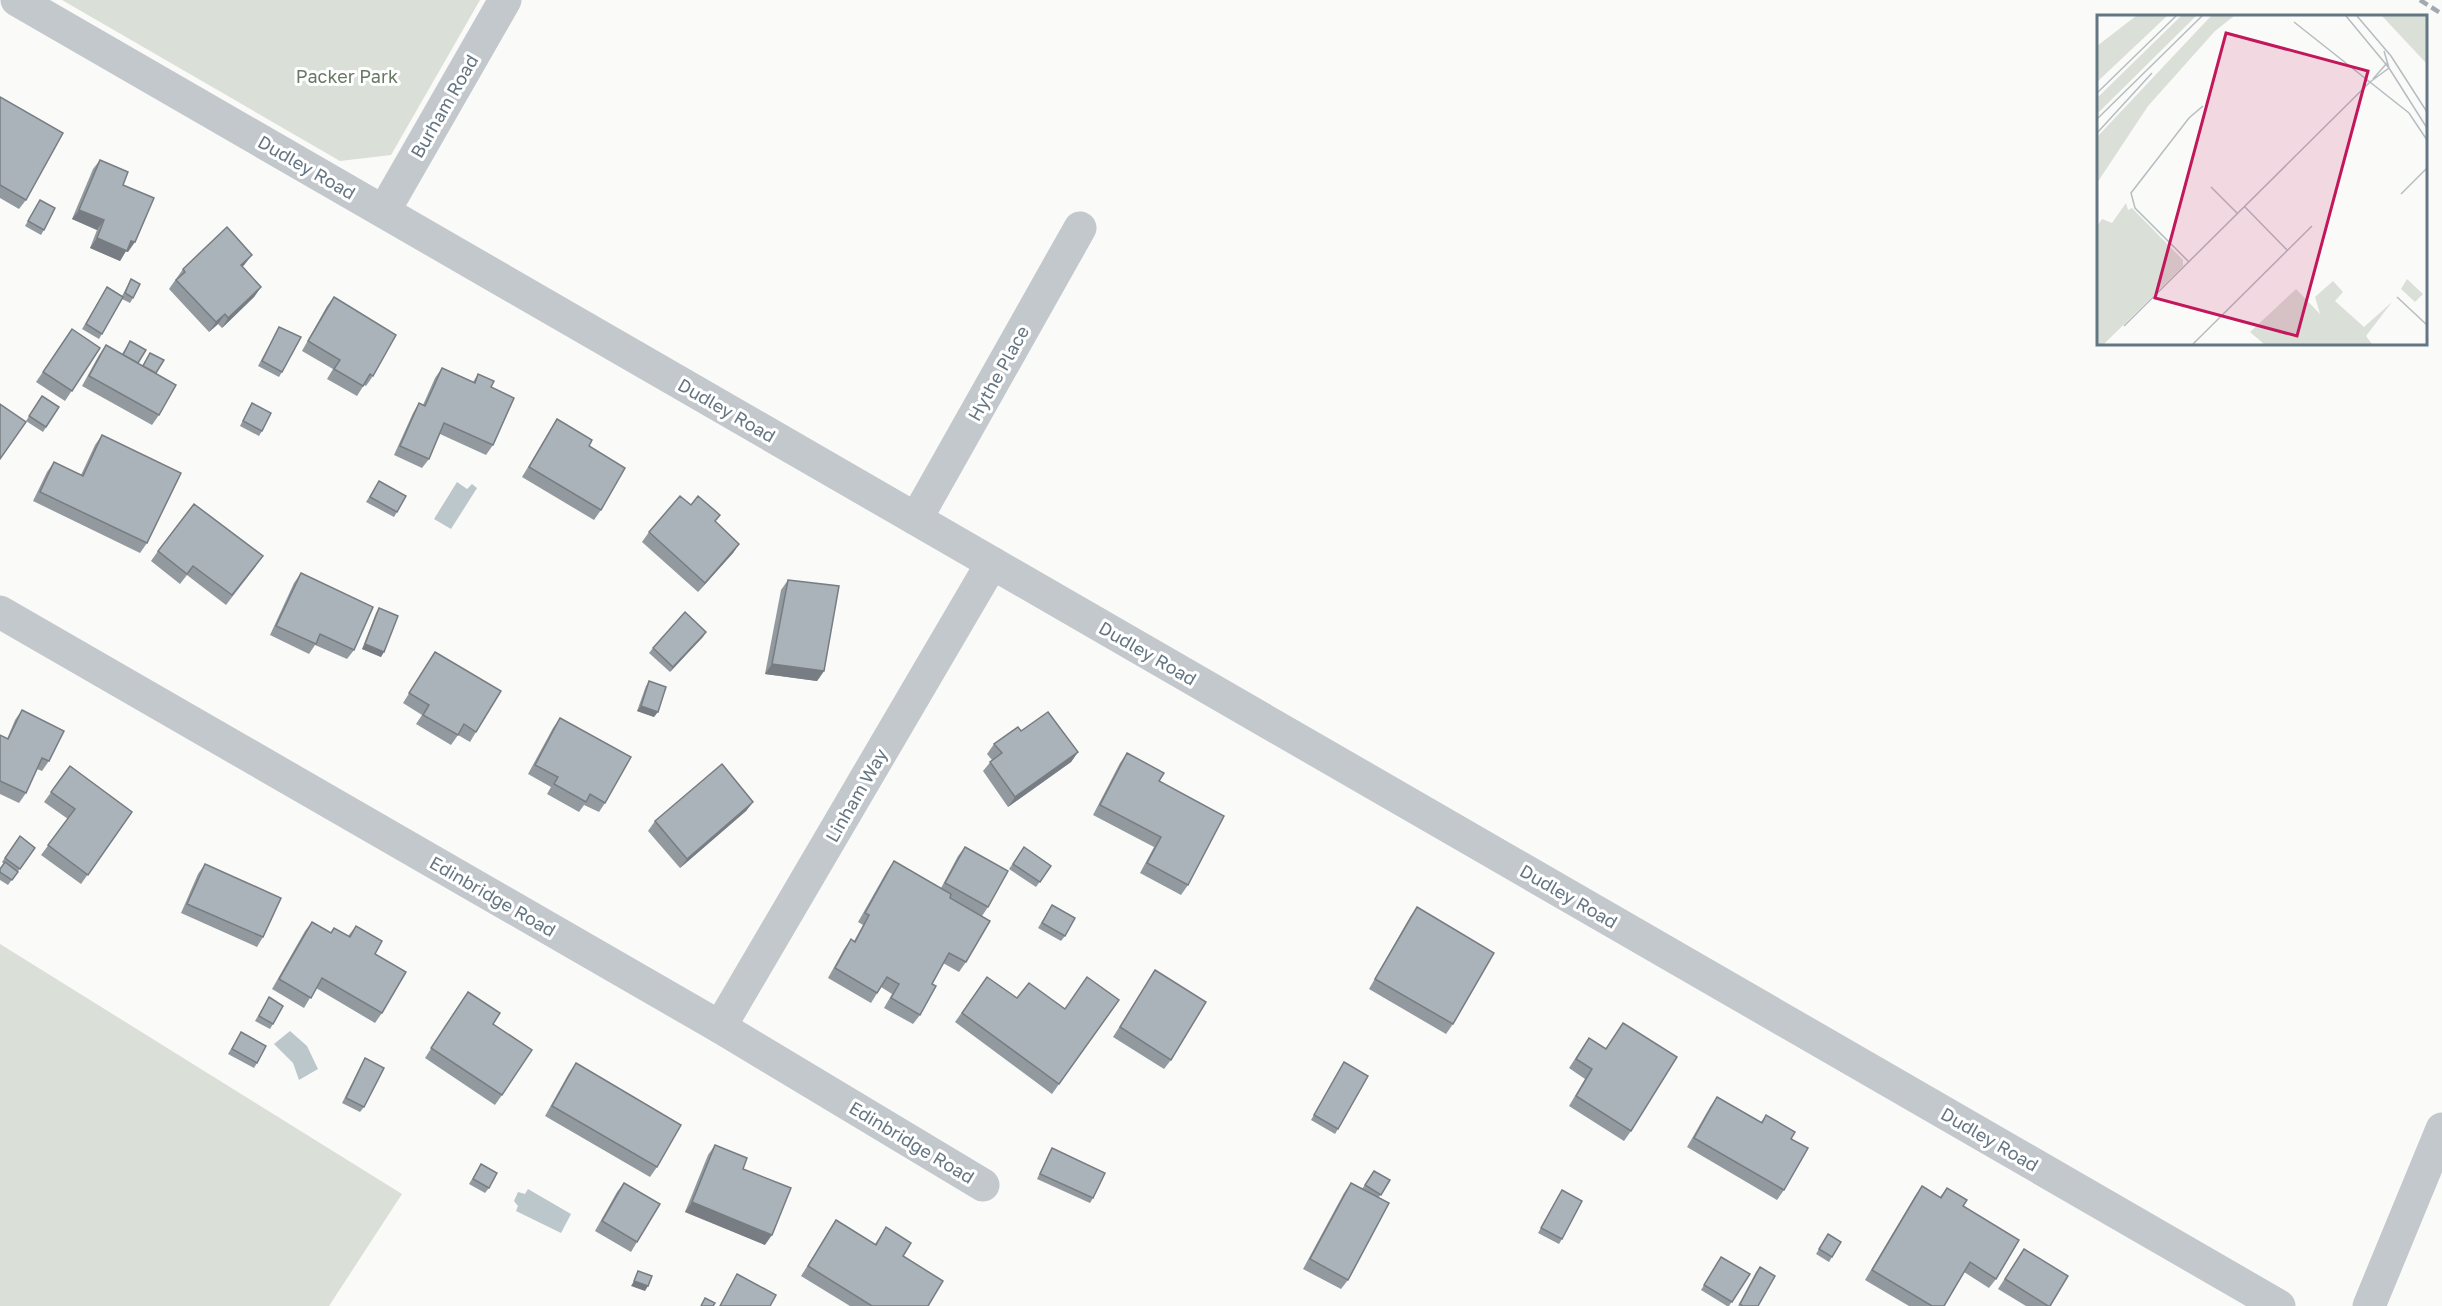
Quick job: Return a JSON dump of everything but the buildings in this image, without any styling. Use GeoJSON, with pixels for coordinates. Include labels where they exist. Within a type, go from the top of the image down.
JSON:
{"type":"FeatureCollection","features":[{"type":"Feature","properties":{"kind":"street","name":"Dudley Road"},"geometry":{"type":"LineString","coordinates":[[17,0],[2279,1306]]}},
{"type":"Feature","properties":{"kind":"street","name":"Burham Road"},"geometry":{"type":"LineString","coordinates":[[384,211],[505,0]]}},
{"type":"Feature","properties":{"kind":"street","name":"Hythe Place"},"geometry":{"type":"LineString","coordinates":[[916,519],[1080,228]]}},
{"type":"Feature","properties":{"kind":"street","name":"Linham Way"},"geometry":{"type":"LineString","coordinates":[[720,1027],[992,563]]}},
{"type":"Feature","properties":{"kind":"street","name":"Edinbridge Road"},"geometry":{"type":"LineString","coordinates":[[0,612],[720,1027],[983,1185]]}},
{"type":"Feature","properties":{"kind":"street"},"geometry":{"type":"LineString","coordinates":[[2369,1306],[2442,1129]]}},
{"type":"Feature","properties":{"kind":"green space","name":"Packer Park"},"geometry":{"type":"Polygon","coordinates":[[[62,0],[480,0],[391,155],[340,161],[62,0]]]}},
{"type":"Feature","properties":{"kind":"green space"},"geometry":{"type":"Polygon","coordinates":[[[0,944],[402,1194],[329,1306],[0,1306],[0,944]]]}},
{"type":"Feature","properties":{"kind":"shaded area"},"geometry":{"type":"Polygon","coordinates":[[[457,482],[467,489],[472,484],[477,488],[451,529],[434,519],[457,482]]]}},
{"type":"Feature","properties":{"kind":"shaded area"},"geometry":{"type":"Polygon","coordinates":[[[290,1031],[307,1046],[318,1069],[299,1080],[293,1063],[274,1044],[290,1031]]]}},
{"type":"Feature","properties":{"kind":"shaded area"},"geometry":{"type":"Polygon","coordinates":[[[528,1189],[571,1214],[561,1233],[516,1211],[518,1206],[514,1201],[518,1192],[525,1194],[528,1189]]]}},
{"type":"Feature","properties":{"kind":"railway"},"geometry":{"type":"LineString","coordinates":[[2420,0],[2442,14]]}}]}
